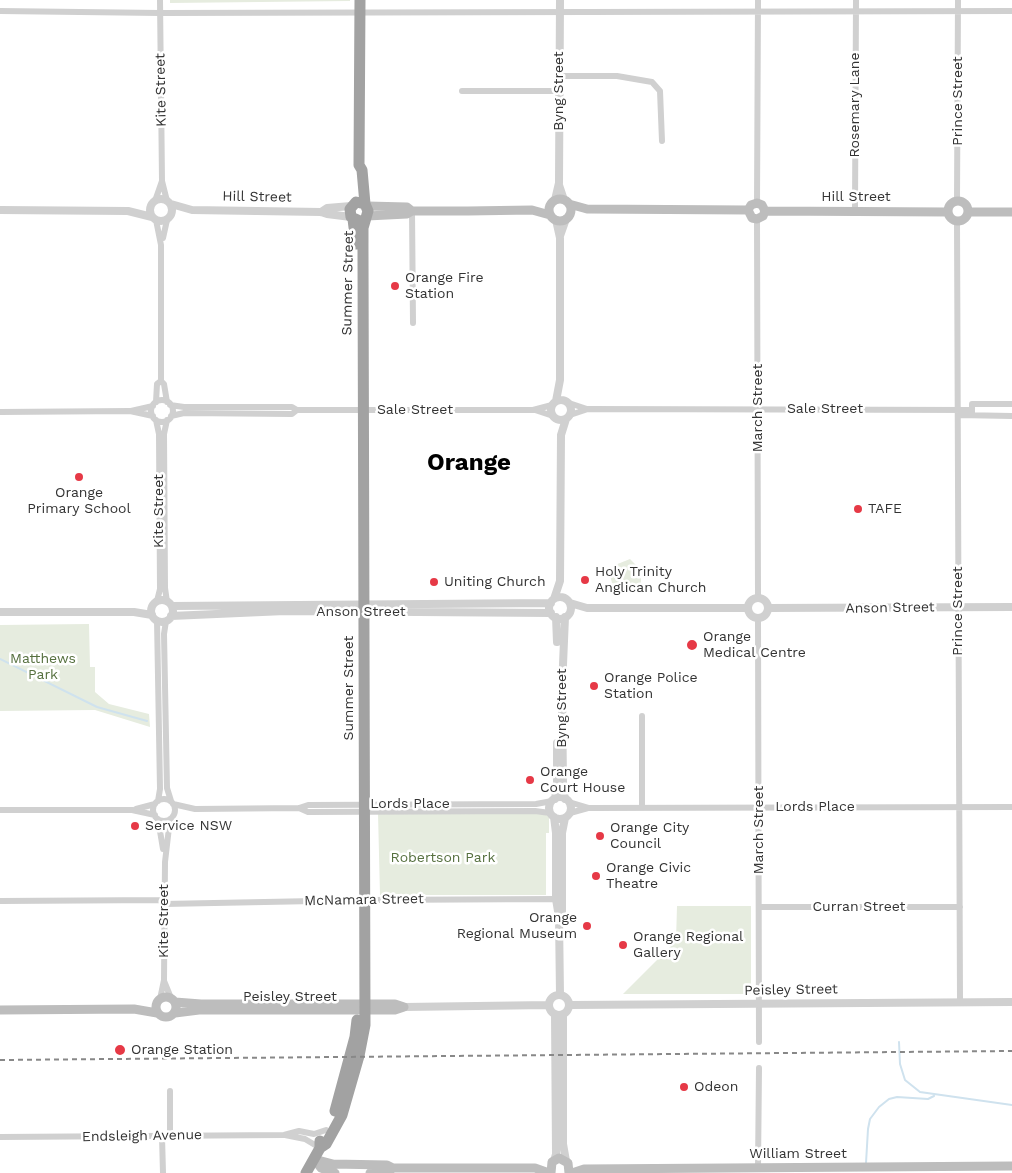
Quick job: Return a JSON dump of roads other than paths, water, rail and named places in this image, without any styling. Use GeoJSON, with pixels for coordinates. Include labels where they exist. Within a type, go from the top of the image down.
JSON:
{"type":"FeatureCollection","features":[{"type":"Feature","properties":{"kind":"highway","name":"Summer Street"},"geometry":{"type":"LineString","coordinates":[[306,1173],[342,1115],[362,1045],[359,410],[356,247],[359,211],[356,170],[359,165],[360,6]]}},
{"type":"Feature","properties":{"kind":"highway","name":"Summer Street"},"geometry":{"type":"LineString","coordinates":[[320,1148],[320,1141],[336,1109],[361,1007]]}},
{"type":"Feature","properties":{"kind":"main road"},"geometry":{"type":"LineString","coordinates":[[957,201],[965,204],[968,212],[964,219],[957,222],[950,218],[948,212],[950,204],[957,201]]}},
{"type":"Feature","properties":{"kind":"main road"},"geometry":{"type":"LineString","coordinates":[[560,202],[587,210],[748,210]]}},
{"type":"Feature","properties":{"kind":"main road"},"geometry":{"type":"LineString","coordinates":[[560,202],[568,217]]}},
{"type":"Feature","properties":{"kind":"main road"},"geometry":{"type":"LineString","coordinates":[[560,202],[553,217],[568,217],[587,210]]}},
{"type":"Feature","properties":{"kind":"main road","name":"Hill Street"},"geometry":{"type":"LineString","coordinates":[[359,211],[407,207],[412,211],[532,210],[560,202]]}},
{"type":"Feature","properties":{"kind":"main road"},"geometry":{"type":"LineString","coordinates":[[757,203],[762,205],[765,211],[763,216],[757,219],[752,218],[748,210],[751,205],[757,203]]}},
{"type":"Feature","properties":{"kind":"main road","name":"Hill Street"},"geometry":{"type":"LineString","coordinates":[[532,210],[553,217]]}},
{"type":"Feature","properties":{"kind":"main road","name":"Hill Street"},"geometry":{"type":"LineString","coordinates":[[765,211],[948,212]]}},
{"type":"Feature","properties":{"kind":"main road"},"geometry":{"type":"LineString","coordinates":[[968,212],[1012,212]]}},
{"type":"Feature","properties":{"kind":"main road"},"geometry":{"type":"LineString","coordinates":[[0,1010],[134,1009],[157,1013],[158,1000],[134,1009]]}},
{"type":"Feature","properties":{"kind":"main road","name":"Peisley Street"},"geometry":{"type":"LineString","coordinates":[[158,1000],[201,1004],[361,1007]]}},
{"type":"Feature","properties":{"kind":"main road"},"geometry":{"type":"LineString","coordinates":[[173,1000],[175,1013]]}},
{"type":"Feature","properties":{"kind":"main road","name":"Peisley Street"},"geometry":{"type":"LineString","coordinates":[[157,1013],[166,1018],[175,1013],[199,1010],[361,1007],[395,1004],[404,1007]]}},
{"type":"Feature","properties":{"kind":"main road","name":"William Street"},"geometry":{"type":"LineString","coordinates":[[553,1162],[559,1158],[584,1169]]}},
{"type":"Feature","properties":{"kind":"main road"},"geometry":{"type":"LineString","coordinates":[[314,1159],[333,1164],[387,1165],[395,1170]]}},
{"type":"Feature","properties":{"kind":"main road"},"geometry":{"type":"LineString","coordinates":[[314,1159],[321,1168],[335,1173]]}},
{"type":"Feature","properties":{"kind":"main road"},"geometry":{"type":"LineString","coordinates":[[534,1168],[550,1173],[553,1162]]}},
{"type":"Feature","properties":{"kind":"main road"},"geometry":{"type":"LineString","coordinates":[[370,1173],[387,1173],[395,1170],[534,1168],[553,1162]]}},
{"type":"Feature","properties":{"kind":"main road"},"geometry":{"type":"LineString","coordinates":[[567,1162],[570,1173]]}},
{"type":"Feature","properties":{"kind":"main road","name":"William Street"},"geometry":{"type":"LineString","coordinates":[[570,1173],[584,1169],[758,1170],[1012,1166]]}},
{"type":"Feature","properties":{"kind":"street","name":"Kite Street"},"geometry":{"type":"LineString","coordinates":[[160,0],[162,181],[169,203]]}},
{"type":"Feature","properties":{"kind":"street","name":"Byng Street"},"geometry":{"type":"LineString","coordinates":[[560,0],[560,202]]}},
{"type":"Feature","properties":{"kind":"street"},"geometry":{"type":"LineString","coordinates":[[757,203],[758,0]]}},
{"type":"Feature","properties":{"kind":"street","name":"Rosemary Lane"},"geometry":{"type":"LineString","coordinates":[[854,211],[856,0]]}},
{"type":"Feature","properties":{"kind":"street","name":"Prince Street"},"geometry":{"type":"LineString","coordinates":[[957,201],[958,0]]}},
{"type":"Feature","properties":{"kind":"street"},"geometry":{"type":"LineString","coordinates":[[0,11],[160,13],[360,6],[560,11],[1012,11]]}},
{"type":"Feature","properties":{"kind":"street"},"geometry":{"type":"LineString","coordinates":[[559,76],[617,76],[652,82],[660,91],[662,141]]}},
{"type":"Feature","properties":{"kind":"street"},"geometry":{"type":"LineString","coordinates":[[462,91],[559,91]]}},
{"type":"Feature","properties":{"kind":"street","name":"Kite Street"},"geometry":{"type":"LineString","coordinates":[[153,204],[162,181]]}},
{"type":"Feature","properties":{"kind":"street"},"geometry":{"type":"LineString","coordinates":[[128,211],[153,204],[161,199],[169,203],[172,210],[161,244]]}},
{"type":"Feature","properties":{"kind":"street","name":"Hill Street"},"geometry":{"type":"LineString","coordinates":[[169,203],[192,210],[321,212],[327,214],[359,211]]}},
{"type":"Feature","properties":{"kind":"street"},"geometry":{"type":"LineString","coordinates":[[0,412],[130,411],[154,404],[160,381],[161,244],[154,218],[153,204]]}},
{"type":"Feature","properties":{"kind":"street"},"geometry":{"type":"LineString","coordinates":[[0,210],[128,211],[154,218],[169,218]]}},
{"type":"Feature","properties":{"kind":"street","name":"Hill Street"},"geometry":{"type":"LineString","coordinates":[[169,218],[192,210]]}},
{"type":"Feature","properties":{"kind":"street"},"geometry":{"type":"LineString","coordinates":[[412,211],[412,323]]}},
{"type":"Feature","properties":{"kind":"street"},"geometry":{"type":"LineString","coordinates":[[552,601],[560,581],[561,435],[555,417],[554,403],[560,380],[560,238],[553,217]]}},
{"type":"Feature","properties":{"kind":"street"},"geometry":{"type":"LineString","coordinates":[[560,238],[568,217]]}},
{"type":"Feature","properties":{"kind":"street","name":"March Street"},"geometry":{"type":"LineString","coordinates":[[757,219],[758,598]]}},
{"type":"Feature","properties":{"kind":"street","name":"Prince Street"},"geometry":{"type":"LineString","coordinates":[[957,222],[960,1001]]}},
{"type":"Feature","properties":{"kind":"street"},"geometry":{"type":"LineString","coordinates":[[560,380],[571,409],[561,435]]}},
{"type":"Feature","properties":{"kind":"street"},"geometry":{"type":"LineString","coordinates":[[160,381],[164,384],[169,403]]}},
{"type":"Feature","properties":{"kind":"street"},"geometry":{"type":"LineString","coordinates":[[554,403],[567,402]]}},
{"type":"Feature","properties":{"kind":"street","name":"Sale Street"},"geometry":{"type":"LineString","coordinates":[[567,402],[588,410]]}},
{"type":"Feature","properties":{"kind":"street","name":"Kite Street"},"geometry":{"type":"LineString","coordinates":[[169,403],[169,418],[164,434],[165,588],[169,604]]}},
{"type":"Feature","properties":{"kind":"street","name":"Sale Street"},"geometry":{"type":"LineString","coordinates":[[154,404],[169,403],[184,407],[292,406],[298,410]]}},
{"type":"Feature","properties":{"kind":"street","name":"Sale Street"},"geometry":{"type":"LineString","coordinates":[[533,410],[554,403]]}},
{"type":"Feature","properties":{"kind":"street","name":"Kite Street"},"geometry":{"type":"LineString","coordinates":[[154,404],[154,418],[159,434],[160,589],[155,604]]}},
{"type":"Feature","properties":{"kind":"street","name":"Sale Street"},"geometry":{"type":"LineString","coordinates":[[972,413],[972,404],[1012,404]]}},
{"type":"Feature","properties":{"kind":"street","name":"Sale Street"},"geometry":{"type":"LineString","coordinates":[[568,417],[588,410],[758,409],[958,412],[1012,416]]}},
{"type":"Feature","properties":{"kind":"street","name":"Sale Street"},"geometry":{"type":"LineString","coordinates":[[154,418],[162,422],[184,413],[292,414],[298,410],[533,410],[555,417]]}},
{"type":"Feature","properties":{"kind":"street"},"geometry":{"type":"LineString","coordinates":[[130,411],[154,418]]}},
{"type":"Feature","properties":{"kind":"street"},"geometry":{"type":"LineString","coordinates":[[555,417],[568,417]]}},
{"type":"Feature","properties":{"kind":"street"},"geometry":{"type":"LineString","coordinates":[[560,581],[568,601],[587,608],[748,608]]}},
{"type":"Feature","properties":{"kind":"street"},"geometry":{"type":"LineString","coordinates":[[758,598],[764,600],[768,608],[766,614],[758,619],[752,617],[748,608],[749,602],[758,598]]}},
{"type":"Feature","properties":{"kind":"street","name":"Byng Street"},"geometry":{"type":"LineString","coordinates":[[552,601],[557,785],[549,807],[552,815]]}},
{"type":"Feature","properties":{"kind":"street","name":"Byng Street"},"geometry":{"type":"LineString","coordinates":[[568,601],[562,660],[563,785],[567,800],[568,816]]}},
{"type":"Feature","properties":{"kind":"street","name":"Anson Street"},"geometry":{"type":"LineString","coordinates":[[154,618],[169,619],[184,614],[568,601]]}},
{"type":"Feature","properties":{"kind":"street"},"geometry":{"type":"LineString","coordinates":[[0,810],[132,810],[156,803],[160,789],[155,604],[134,612]]}},
{"type":"Feature","properties":{"kind":"street","name":"Anson Street"},"geometry":{"type":"LineString","coordinates":[[155,604],[568,615]]}},
{"type":"Feature","properties":{"kind":"street"},"geometry":{"type":"LineString","coordinates":[[169,604],[169,619],[164,634],[167,788],[172,802]]}},
{"type":"Feature","properties":{"kind":"street","name":"Anson Street"},"geometry":{"type":"LineString","coordinates":[[768,608],[1012,607]]}},
{"type":"Feature","properties":{"kind":"street"},"geometry":{"type":"LineString","coordinates":[[568,615],[587,608]]}},
{"type":"Feature","properties":{"kind":"street"},"geometry":{"type":"LineString","coordinates":[[0,612],[134,612],[154,618]]}},
{"type":"Feature","properties":{"kind":"street","name":"March Street"},"geometry":{"type":"LineString","coordinates":[[758,619],[759,1042]]}},
{"type":"Feature","properties":{"kind":"street"},"geometry":{"type":"LineString","coordinates":[[642,716],[642,808]]}},
{"type":"Feature","properties":{"kind":"street","name":"Lords Place"},"geometry":{"type":"LineString","coordinates":[[156,803],[164,799],[196,809],[299,808],[308,805],[361,808],[535,811],[552,815]]}},
{"type":"Feature","properties":{"kind":"street"},"geometry":{"type":"LineString","coordinates":[[553,800],[567,800]]}},
{"type":"Feature","properties":{"kind":"street","name":"Lords Place"},"geometry":{"type":"LineString","coordinates":[[361,808],[536,804],[553,800]]}},
{"type":"Feature","properties":{"kind":"street","name":"Lords Place"},"geometry":{"type":"LineString","coordinates":[[567,800],[589,808],[1012,807]]}},
{"type":"Feature","properties":{"kind":"street","name":"Kite Street"},"geometry":{"type":"LineString","coordinates":[[158,1000],[164,980],[165,862],[172,817],[172,802]]}},
{"type":"Feature","properties":{"kind":"street","name":"Kite Street"},"geometry":{"type":"LineString","coordinates":[[156,803],[156,817],[165,862]]}},
{"type":"Feature","properties":{"kind":"street","name":"Lords Place"},"geometry":{"type":"LineString","coordinates":[[568,816],[589,808]]}},
{"type":"Feature","properties":{"kind":"street","name":"Lords Place"},"geometry":{"type":"LineString","coordinates":[[156,817],[172,817],[196,809]]}},
{"type":"Feature","properties":{"kind":"street"},"geometry":{"type":"LineString","coordinates":[[132,810],[156,817]]}},
{"type":"Feature","properties":{"kind":"street"},"geometry":{"type":"LineString","coordinates":[[559,917],[562,906],[562,833],[568,816],[552,815],[556,833],[556,899],[559,917],[560,995]]}},
{"type":"Feature","properties":{"kind":"street"},"geometry":{"type":"LineString","coordinates":[[556,899],[562,906]]}},
{"type":"Feature","properties":{"kind":"street","name":"McNamara Street"},"geometry":{"type":"LineString","coordinates":[[0,901],[164,902],[556,899]]}},
{"type":"Feature","properties":{"kind":"street","name":"Curran Street"},"geometry":{"type":"LineString","coordinates":[[759,907],[960,907]]}},
{"type":"Feature","properties":{"kind":"street","name":"Kite Street"},"geometry":{"type":"LineString","coordinates":[[164,980],[173,1000]]}},
{"type":"Feature","properties":{"kind":"street"},"geometry":{"type":"LineString","coordinates":[[560,995],[568,999],[570,1005],[568,1011],[559,1014],[551,1010],[549,1005],[554,996],[560,995]]}},
{"type":"Feature","properties":{"kind":"street","name":"Peisley Street"},"geometry":{"type":"LineString","coordinates":[[570,1005],[1012,1002]]}},
{"type":"Feature","properties":{"kind":"street","name":"Peisley Street"},"geometry":{"type":"LineString","coordinates":[[404,1007],[549,1005]]}},
{"type":"Feature","properties":{"kind":"street"},"geometry":{"type":"LineString","coordinates":[[553,1162],[556,1154],[559,1014]]}},
{"type":"Feature","properties":{"kind":"street"},"geometry":{"type":"LineString","coordinates":[[559,1014],[563,1144],[567,1162]]}},
{"type":"Feature","properties":{"kind":"street"},"geometry":{"type":"LineString","coordinates":[[758,1170],[759,1068]]}},
{"type":"Feature","properties":{"kind":"street"},"geometry":{"type":"LineString","coordinates":[[163,1173],[170,1091]]}},
{"type":"Feature","properties":{"kind":"street","name":"Endsleigh Avenue"},"geometry":{"type":"LineString","coordinates":[[284,1135],[299,1131],[314,1134],[326,1130]]}},
{"type":"Feature","properties":{"kind":"street","name":"Endsleigh Avenue"},"geometry":{"type":"LineString","coordinates":[[0,1137],[284,1135],[304,1139],[320,1148]]}},
{"type":"Feature","properties":{"kind":"waterway"},"geometry":{"type":"LineString","coordinates":[[0,659],[97,707],[147,721]]}},
{"type":"Feature","properties":{"kind":"waterway"},"geometry":{"type":"LineString","coordinates":[[899,1042],[900,1064],[905,1080],[920,1092],[1012,1105]]}},
{"type":"Feature","properties":{"kind":"waterway"},"geometry":{"type":"LineString","coordinates":[[866,1163],[870,1119],[879,1107],[889,1099],[897,1097],[928,1099],[934,1096]]}},
{"type":"Feature","properties":{"kind":"railway"},"geometry":{"type":"LineString","coordinates":[[0,1060],[1012,1051]]}},
{"type":"Feature","properties":{"kind":"place","name":"Orange Fire Station"},"geometry":{"type":"Point","coordinates":[395,286]}},
{"type":"Feature","properties":{"kind":"place","name":"Orange Primary School"},"geometry":{"type":"Point","coordinates":[79,477]}},
{"type":"Feature","properties":{"kind":"place","name":"TAFE"},"geometry":{"type":"Point","coordinates":[858,509]}},
{"type":"Feature","properties":{"kind":"place","name":"Holy Trinity Anglican Church"},"geometry":{"type":"Point","coordinates":[585,580]}},
{"type":"Feature","properties":{"kind":"place","name":"Uniting Church"},"geometry":{"type":"Point","coordinates":[434,582]}},
{"type":"Feature","properties":{"kind":"place","name":"Orange Medical Centre"},"geometry":{"type":"Point","coordinates":[692,645]}},
{"type":"Feature","properties":{"kind":"place","name":"Orange Police Station"},"geometry":{"type":"Point","coordinates":[594,686]}},
{"type":"Feature","properties":{"kind":"place","name":"Orange Court House"},"geometry":{"type":"Point","coordinates":[530,780]}},
{"type":"Feature","properties":{"kind":"place","name":"Service NSW"},"geometry":{"type":"Point","coordinates":[135,826]}},
{"type":"Feature","properties":{"kind":"place","name":"Orange City Council"},"geometry":{"type":"Point","coordinates":[600,836]}},
{"type":"Feature","properties":{"kind":"place","name":"Orange Civic Theatre"},"geometry":{"type":"Point","coordinates":[596,876]}},
{"type":"Feature","properties":{"kind":"place","name":"Orange Regional Museum"},"geometry":{"type":"Point","coordinates":[587,926]}},
{"type":"Feature","properties":{"kind":"place","name":"Orange Regional Gallery"},"geometry":{"type":"Point","coordinates":[623,945]}},
{"type":"Feature","properties":{"kind":"place","name":"Orange Station"},"geometry":{"type":"Point","coordinates":[120,1050]}},
{"type":"Feature","properties":{"kind":"place","name":"Odeon"},"geometry":{"type":"Point","coordinates":[684,1087]}},
{"type":"Feature","properties":{"kind":"district","name":"Orange"},"geometry":{"type":"Point","coordinates":[469,463]}},
{"type":"Feature","properties":{"kind":"park label","name":"Matthews Park"},"geometry":{"type":"Point","coordinates":[43,668]}},
{"type":"Feature","properties":{"kind":"park label","name":"Robertson Park"},"geometry":{"type":"Point","coordinates":[443,858]}}]}
